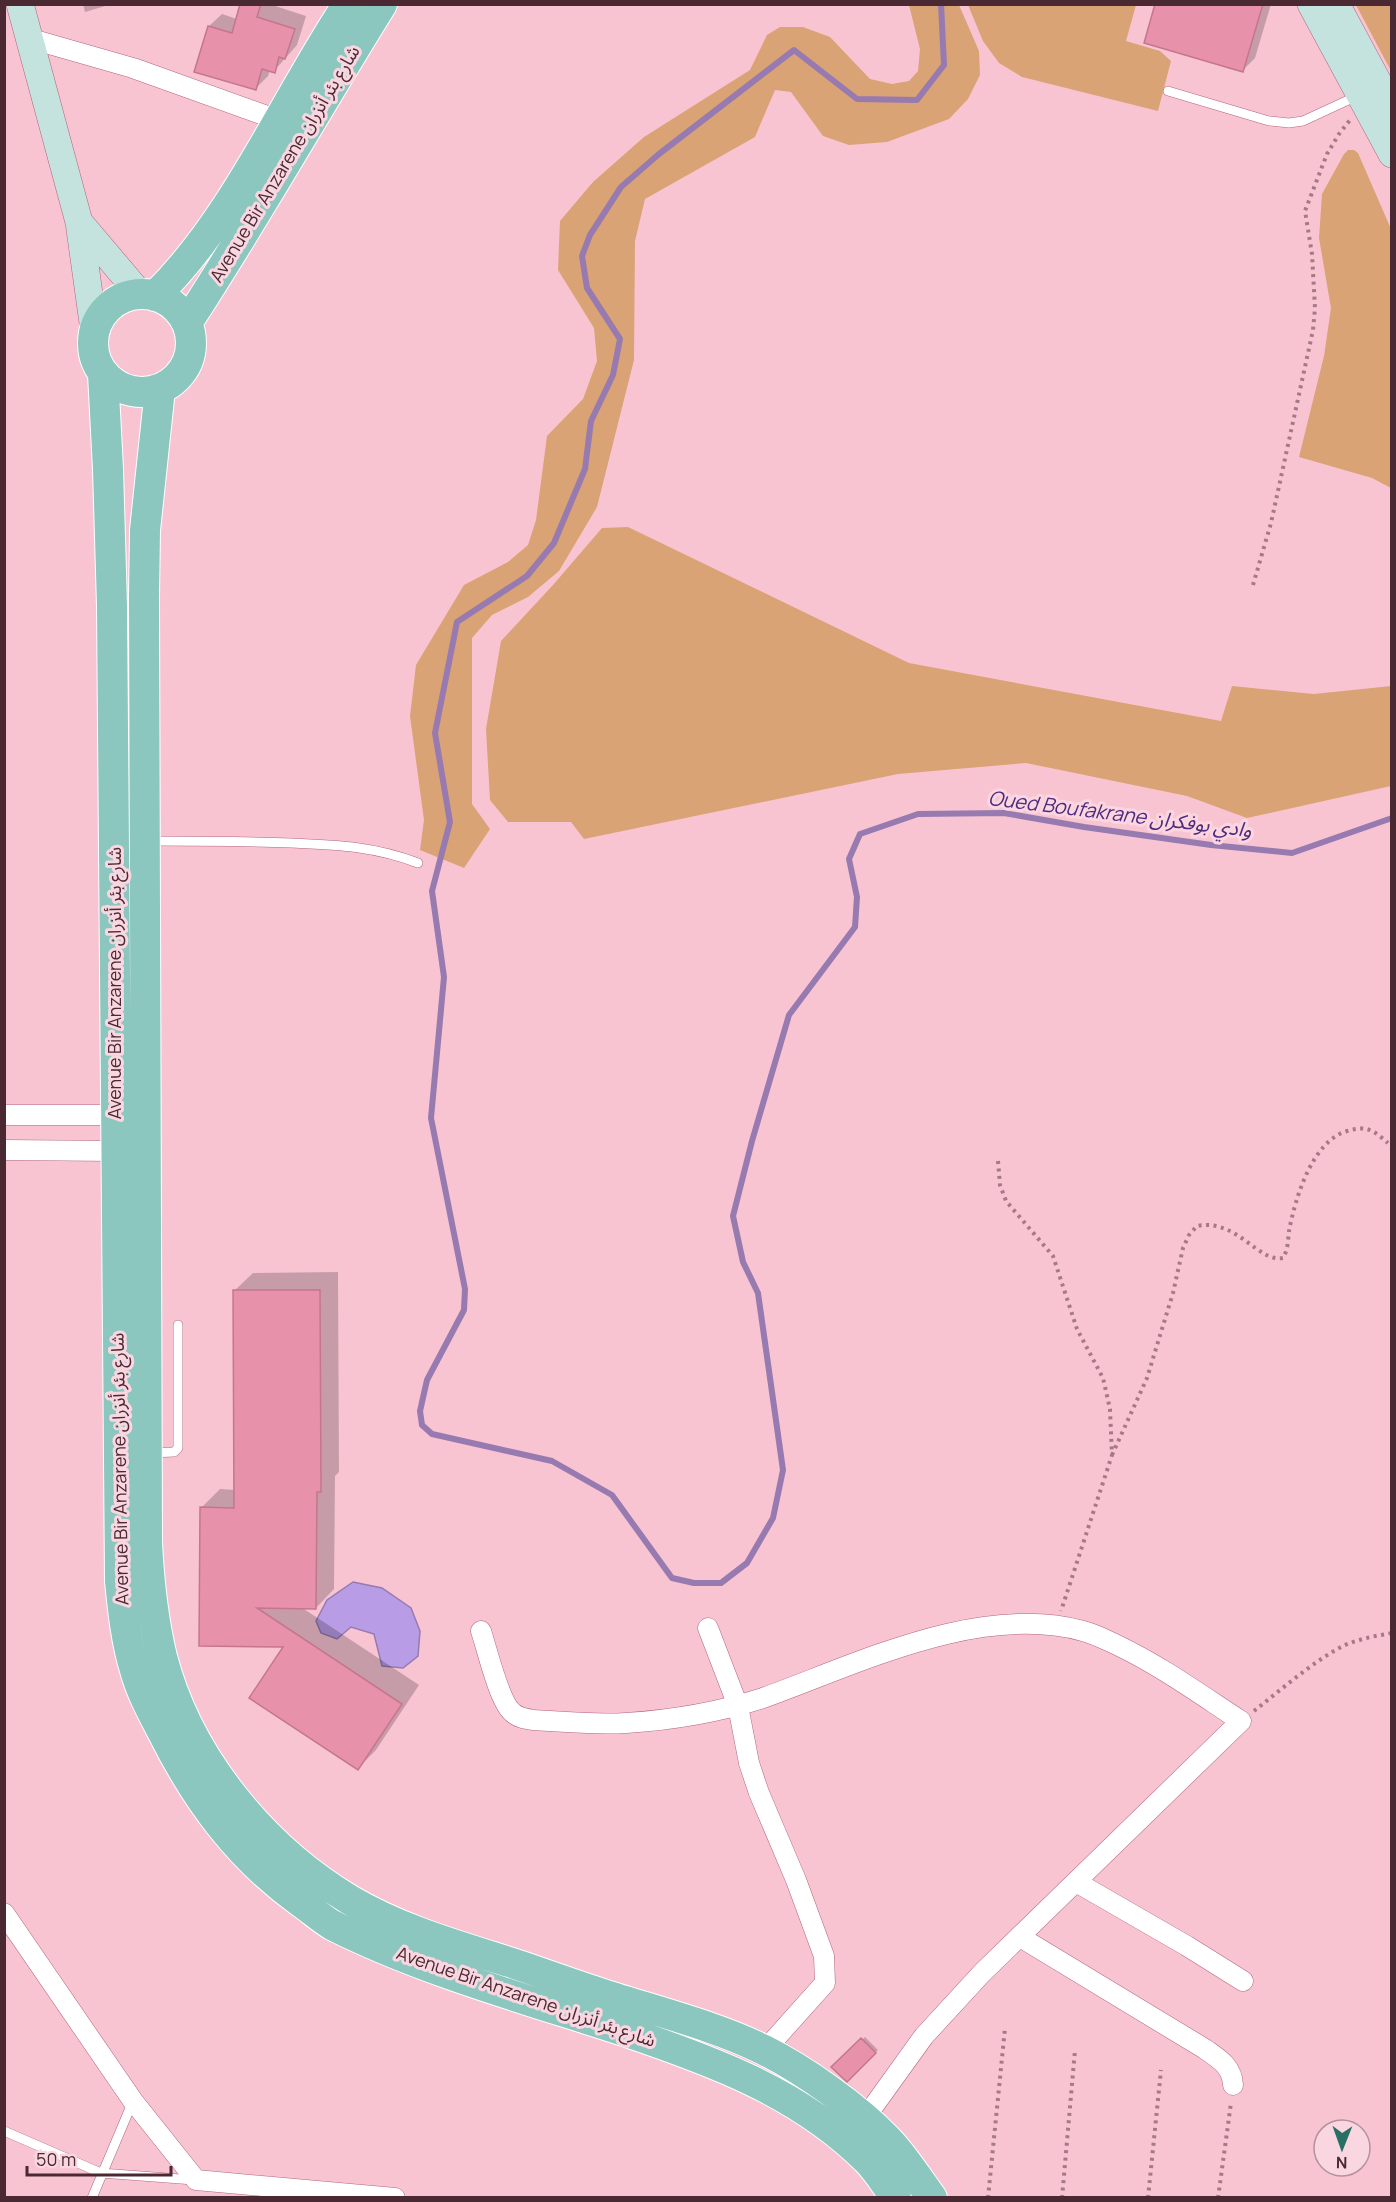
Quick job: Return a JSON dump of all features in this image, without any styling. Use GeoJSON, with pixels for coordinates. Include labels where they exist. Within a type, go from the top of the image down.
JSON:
{"type":"FeatureCollection","features":[{"type":"Feature","properties":{"kind":"main road"},"geometry":{"type":"LineString","coordinates":[[20,4],[79,222],[94,330],[93,353],[103,374],[123,389],[148,392],[160,389],[181,374],[187,362],[191,349],[187,324],[174,306],[147,295],[79,222]]}},
{"type":"Feature","properties":{"kind":"main road","name":"Avenue Bir Anzarene شارع بئر أنزران"},"geometry":{"type":"LineString","coordinates":[[147,295],[181,271],[229,202],[348,4]]}},
{"type":"Feature","properties":{"kind":"main road","name":"Avenue Bir Anzarene شارع بئر أنزران"},"geometry":{"type":"LineString","coordinates":[[187,324],[382,4]]}},
{"type":"Feature","properties":{"kind":"main road"},"geometry":{"type":"LineString","coordinates":[[1311,4],[1372,103]]}},
{"type":"Feature","properties":{"kind":"main road"},"geometry":{"type":"LineString","coordinates":[[1336,4],[1392,154]]}},
{"type":"Feature","properties":{"kind":"main road"},"geometry":{"type":"LineString","coordinates":[[94,330],[101,316],[111,305],[147,295]]}},
{"type":"Feature","properties":{"kind":"main road","name":"Avenue Bir Anzarene شارع بئر أنزران"},"geometry":{"type":"LineString","coordinates":[[103,374],[112,606],[120,1581],[124,1618],[134,1669],[144,1696],[177,1762],[204,1804],[235,1844],[289,1894],[330,1924],[423,1964],[693,2054],[746,2076],[790,2100],[832,2129],[869,2161],[896,2198]]}},
{"type":"Feature","properties":{"kind":"main road","name":"Avenue Bir Anzarene شارع بئر أنزران"},"geometry":{"type":"LineString","coordinates":[[160,389],[145,530],[146,1453],[149,1586],[162,1658],[182,1714],[192,1736],[216,1774],[268,1836],[300,1864],[350,1900],[387,1919],[437,1940],[704,2027],[765,2050],[832,2093],[865,2118],[890,2142],[932,2198]]}},
{"type":"Feature","properties":{"kind":"main road"},"geometry":{"type":"LineString","coordinates":[[115,1115],[145,1115]]}},
{"type":"Feature","properties":{"kind":"main road"},"geometry":{"type":"LineString","coordinates":[[115,1151],[145,1151]]}},
{"type":"Feature","properties":{"kind":"street"},"geometry":{"type":"LineString","coordinates":[[28,38],[133,68],[278,120]]}},
{"type":"Feature","properties":{"kind":"street"},"geometry":{"type":"LineString","coordinates":[[4,1115],[115,1115]]}},
{"type":"Feature","properties":{"kind":"street"},"geometry":{"type":"LineString","coordinates":[[4,1150],[115,1151]]}},
{"type":"Feature","properties":{"kind":"street"},"geometry":{"type":"LineString","coordinates":[[481,1631],[510,1712],[520,1718],[534,1720],[625,1723],[690,1716],[738,1706],[916,1642],[979,1626],[1011,1624],[1057,1626],[1084,1631],[1139,1655],[1241,1721],[982,1973],[924,2036],[865,2118]]}},
{"type":"Feature","properties":{"kind":"street"},"geometry":{"type":"LineString","coordinates":[[708,1628],[738,1706],[742,1734],[755,1783],[796,1880],[824,1956],[825,1983],[765,2050]]}},
{"type":"Feature","properties":{"kind":"street"},"geometry":{"type":"LineString","coordinates":[[1076,1882],[1243,1981]]}},
{"type":"Feature","properties":{"kind":"street"},"geometry":{"type":"LineString","coordinates":[[4,1913],[133,2101],[196,2180],[395,2198]]}},
{"type":"Feature","properties":{"kind":"street"},"geometry":{"type":"LineString","coordinates":[[1020,1937],[1205,2049],[1225,2063],[1230,2070],[1233,2085]]}},
{"type":"Feature","properties":{"kind":"lane"},"geometry":{"type":"LineString","coordinates":[[1168,91],[1269,121],[1289,123],[1372,103]]}},
{"type":"Feature","properties":{"kind":"lane"},"geometry":{"type":"LineString","coordinates":[[145,841],[258,842],[344,846],[391,853],[418,863]]}},
{"type":"Feature","properties":{"kind":"lane"},"geometry":{"type":"LineString","coordinates":[[146,1453],[174,1452],[178,1448],[178,1325]]}},
{"type":"Feature","properties":{"kind":"lane"},"geometry":{"type":"LineString","coordinates":[[92,2198],[133,2101]]}},
{"type":"Feature","properties":{"kind":"lane"},"geometry":{"type":"LineString","coordinates":[[4,2131],[101,2173],[196,2180]]}},
{"type":"Feature","properties":{"kind":"path"},"geometry":{"type":"LineString","coordinates":[[1253,585],[1271,523],[1313,330],[1315,308],[1313,276],[1305,211],[1327,154],[1344,126],[1372,103]]}},
{"type":"Feature","properties":{"kind":"path"},"geometry":{"type":"LineString","coordinates":[[1057,1626],[1112,1455],[1147,1378],[1173,1293],[1183,1248],[1189,1235],[1197,1226],[1216,1225],[1226,1228],[1273,1258],[1283,1258],[1302,1184],[1317,1156],[1331,1139],[1339,1133],[1363,1128],[1374,1131],[1388,1143]]}},
{"type":"Feature","properties":{"kind":"path"},"geometry":{"type":"LineString","coordinates":[[998,1161],[1001,1192],[1014,1213],[1053,1256],[1077,1329],[1103,1378],[1111,1418],[1112,1455]]}},
{"type":"Feature","properties":{"kind":"path"},"geometry":{"type":"LineString","coordinates":[[1241,1721],[1300,1674],[1342,1647],[1364,1638],[1392,1633]]}},
{"type":"Feature","properties":{"kind":"path"},"geometry":{"type":"LineString","coordinates":[[988,2198],[1005,2028]]}},
{"type":"Feature","properties":{"kind":"path"},"geometry":{"type":"LineString","coordinates":[[1062,2198],[1076,2050]]}},
{"type":"Feature","properties":{"kind":"path"},"geometry":{"type":"LineString","coordinates":[[1148,2198],[1161,2070]]}},
{"type":"Feature","properties":{"kind":"path"},"geometry":{"type":"LineString","coordinates":[[1218,2198],[1233,2085]]}},
{"type":"Feature","properties":{"kind":"shaded area"},"geometry":{"type":"Polygon","coordinates":[[[909,5],[959,5],[979,51],[980,75],[968,99],[949,119],[887,142],[849,145],[823,136],[791,92],[775,90],[755,137],[645,199],[635,241],[634,360],[597,507],[559,571],[528,597],[492,615],[472,638],[472,804],[490,829],[464,868],[420,850],[424,820],[410,716],[416,665],[464,585],[508,562],[528,545],[536,520],[547,436],[583,399],[597,361],[594,328],[558,270],[560,221],[593,182],[644,137],[750,70],[767,35],[780,27],[803,27],[830,37],[870,79],[892,84],[909,81],[918,71],[920,49],[909,5]]]}},
{"type":"Feature","properties":{"kind":"shaded area"},"geometry":{"type":"Polygon","coordinates":[[[968,5],[1136,5],[1126,41],[1160,51],[1171,61],[1158,111],[1022,77],[999,63],[983,41],[968,5]]]}},
{"type":"Feature","properties":{"kind":"shaded area"},"geometry":{"type":"Polygon","coordinates":[[[1356,5],[1391,5],[1391,71],[1356,5]]]}},
{"type":"Feature","properties":{"kind":"shaded area"},"geometry":{"type":"Polygon","coordinates":[[[1348,150],[1358,153],[1391,229],[1391,488],[1372,478],[1299,457],[1324,356],[1331,308],[1319,238],[1322,194],[1348,150]]]}},
{"type":"Feature","properties":{"kind":"shaded area"},"geometry":{"type":"Polygon","coordinates":[[[628,527],[909,663],[1221,721],[1232,686],[1314,694],[1391,686],[1391,786],[1247,818],[1187,796],[1026,763],[898,774],[584,839],[571,822],[508,822],[490,800],[486,729],[501,641],[602,528],[628,527]]]}},
{"type":"Feature","properties":{"kind":"shaded area"},"geometry":{"type":"Polygon","coordinates":[[[353,1582],[382,1588],[411,1608],[420,1631],[418,1656],[403,1668],[382,1666],[374,1634],[351,1627],[337,1639],[321,1633],[316,1621],[327,1600],[353,1582]]]}},
{"type":"Feature","properties":{"kind":"building"},"geometry":{"type":"Polygon","coordinates":[[[240,4],[261,4],[257,17],[295,29],[285,59],[279,57],[275,73],[262,69],[256,90],[194,72],[208,26],[232,33],[240,4]]]}},
{"type":"Feature","properties":{"kind":"building"},"geometry":{"type":"Polygon","coordinates":[[[1155,4],[1263,4],[1243,72],[1144,43],[1155,4]]]}},
{"type":"Feature","properties":{"kind":"building"},"geometry":{"type":"Polygon","coordinates":[[[233,1290],[320,1290],[321,1492],[317,1492],[316,1609],[257,1608],[402,1704],[358,1770],[249,1698],[283,1647],[199,1646],[200,1507],[234,1508],[233,1290]]]}},
{"type":"Feature","properties":{"kind":"building"},"geometry":{"type":"Polygon","coordinates":[[[861,2038],[876,2053],[847,2082],[831,2067],[861,2038]]]}},
{"type":"Feature","properties":{"kind":"waterway","name":"Oued Boufakrane وادي بوفكران"},"geometry":{"type":"LineString","coordinates":[[941,4],[944,65],[917,100],[857,99],[794,50],[659,154],[621,187],[590,235],[582,256],[587,288],[620,339],[613,375],[591,421],[585,469],[554,543],[527,576],[457,622],[435,733],[450,822],[432,891],[444,977],[431,1118],[465,1289],[464,1310],[427,1380],[420,1411],[422,1425],[432,1434],[552,1461],[612,1495],[672,1578],[694,1583],[721,1583],[747,1563],[773,1518],[783,1470],[758,1293],[743,1262],[733,1216],[752,1141],[789,1015],[855,927],[857,897],[849,859],[860,834],[918,814],[1004,813],[1211,845],[1292,853],[1392,818]]}}]}
